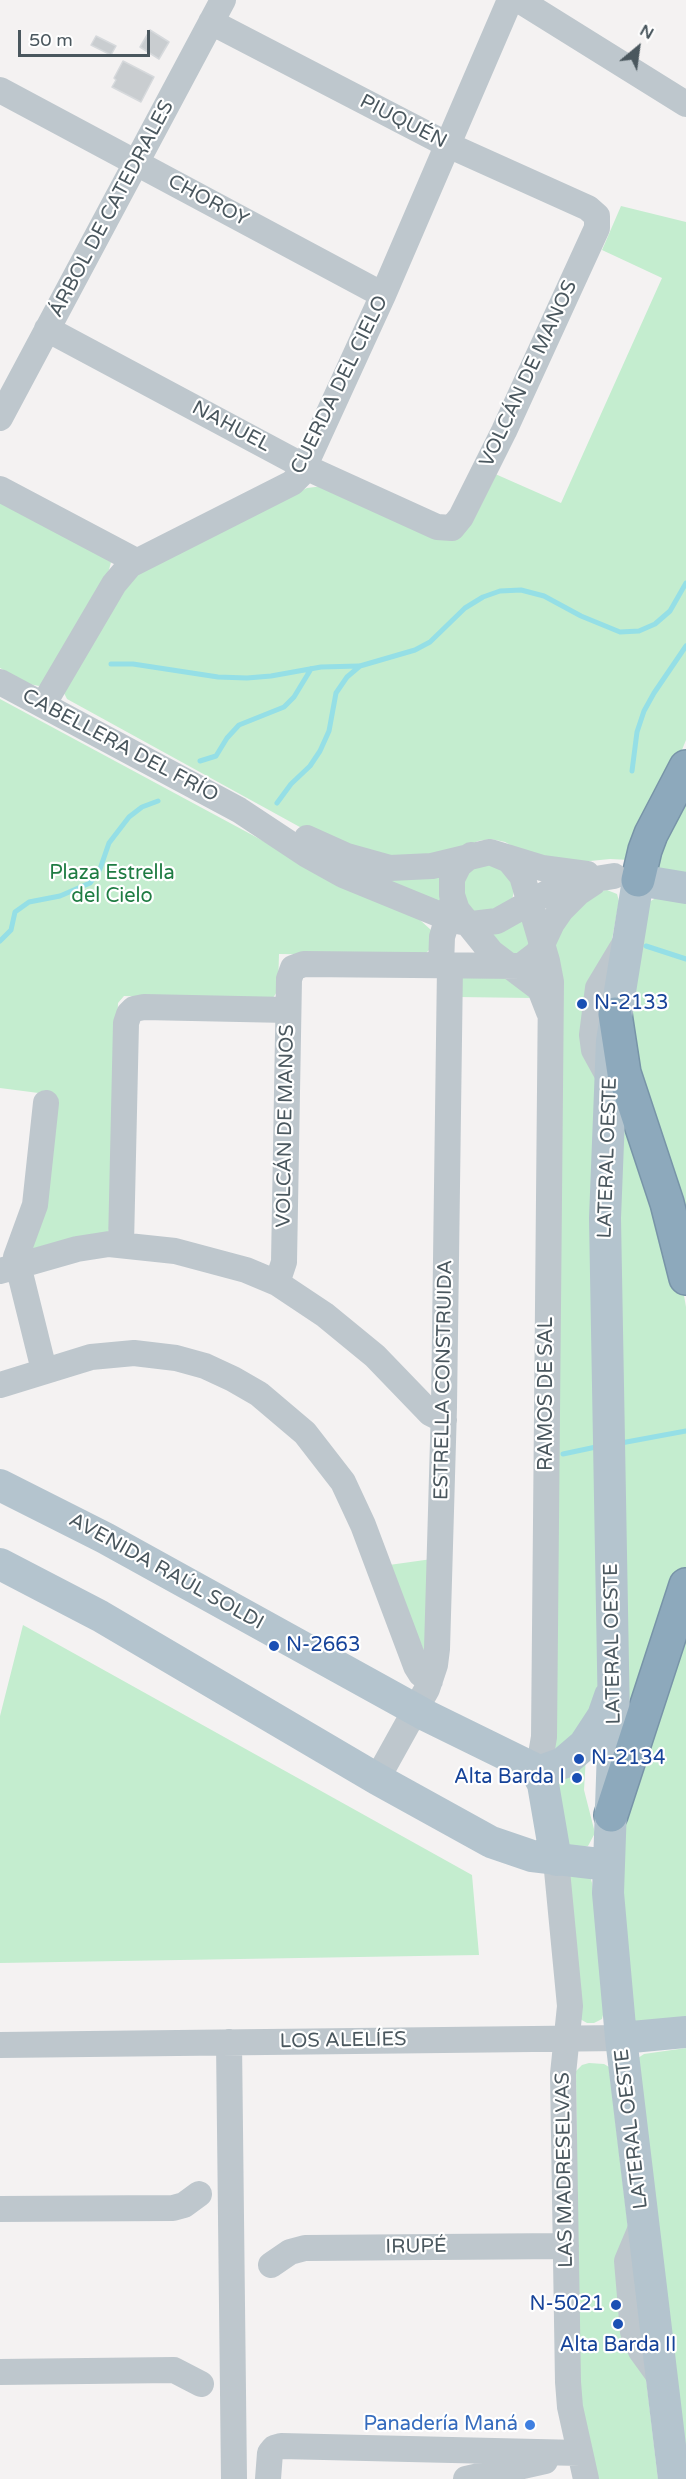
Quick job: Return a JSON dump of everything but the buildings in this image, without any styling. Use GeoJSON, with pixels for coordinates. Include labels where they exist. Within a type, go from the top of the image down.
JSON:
{"type":"FeatureCollection","features":[{"type":"Feature","properties":{"kind":"highway"},"geometry":{"type":"LineString","coordinates":[[618,878],[648,842],[686,767]]}},
{"type":"Feature","properties":{"kind":"highway"},"geometry":{"type":"LineString","coordinates":[[615,1014],[624,1073],[667,1203],[686,1278]]}},
{"type":"Feature","properties":{"kind":"highway"},"geometry":{"type":"LineString","coordinates":[[611,1815],[686,1585]]}},
{"type":"Feature","properties":{"kind":"main road","name":"CABELLERA DEL FRÍO"},"geometry":{"type":"LineString","coordinates":[[618,878],[686,888]]}},
{"type":"Feature","properties":{"kind":"main road","name":"LATERAL OESTE"},"geometry":{"type":"LineString","coordinates":[[618,878],[628,937],[615,1014],[610,1079],[605,1218],[614,1687],[608,1865],[609,1913],[621,2038],[674,2479]]}},
{"type":"Feature","properties":{"kind":"main road","name":"AVENIDA RAÚL SOLDI"},"geometry":{"type":"LineString","coordinates":[[0,1485],[105,1538],[416,1710],[538,1772]]}},
{"type":"Feature","properties":{"kind":"main road"},"geometry":{"type":"LineString","coordinates":[[0,1564],[99,1616],[377,1779],[499,1845],[524,1854],[556,1860],[608,1865]]}},
{"type":"Feature","properties":{"kind":"main road"},"geometry":{"type":"LineString","coordinates":[[556,1860],[543,1784],[538,1772],[563,1763],[584,1745],[603,1716],[614,1687]]}},
{"type":"Feature","properties":{"kind":"main road","name":"LOS ALELÍES"},"geometry":{"type":"LineString","coordinates":[[621,2038],[686,2032]]}},
{"type":"Feature","properties":{"kind":"street","name":"CUERDA DEL CIELO"},"geometry":{"type":"LineString","coordinates":[[43,705],[123,571],[136,561],[292,483],[305,467],[383,295],[510,0]]}},
{"type":"Feature","properties":{"kind":"street"},"geometry":{"type":"LineString","coordinates":[[519,0],[686,104]]}},
{"type":"Feature","properties":{"kind":"street","name":"PIUQUÉN"},"geometry":{"type":"LineString","coordinates":[[217,11],[448,145],[588,208],[597,216]]}},
{"type":"Feature","properties":{"kind":"street","name":"ÁRBOL DE CATEDRALES"},"geometry":{"type":"LineString","coordinates":[[0,418],[217,11]]}},
{"type":"Feature","properties":{"kind":"street","name":"CHOROY"},"geometry":{"type":"LineString","coordinates":[[0,90],[383,295]]}},
{"type":"Feature","properties":{"kind":"street","name":"VOLCÁN DE MANOS"},"geometry":{"type":"LineString","coordinates":[[452,528],[461,517],[517,404],[597,228],[597,216]]}},
{"type":"Feature","properties":{"kind":"street","name":"NAHUEL"},"geometry":{"type":"LineString","coordinates":[[47,329],[305,467],[437,527],[452,528]]}},
{"type":"Feature","properties":{"kind":"street"},"geometry":{"type":"LineString","coordinates":[[0,489],[136,561]]}},
{"type":"Feature","properties":{"kind":"street","name":"CABELLERA DEL FRÍO"},"geometry":{"type":"LineString","coordinates":[[0,682],[239,810],[347,856],[379,866],[422,867],[480,854],[550,870],[618,878]]}},
{"type":"Feature","properties":{"kind":"street","name":"CABELLERA DEL FRÍO"},"geometry":{"type":"LineString","coordinates":[[239,810],[337,872],[480,924],[496,921],[554,889],[618,878]]}},
{"type":"Feature","properties":{"kind":"street","name":"RAMOS DE SAL"},"geometry":{"type":"LineString","coordinates":[[480,854],[503,856],[519,870],[550,974],[544,1737],[538,1772]]}},
{"type":"Feature","properties":{"kind":"street","name":"ESTRELLA CONSTRUIDA"},"geometry":{"type":"LineString","coordinates":[[377,1779],[430,1681],[437,1649],[444,1420],[446,966],[442,937],[455,913],[451,884],[454,874],[462,861],[480,854]]}},
{"type":"Feature","properties":{"kind":"street"},"geometry":{"type":"LineString","coordinates":[[446,966],[521,966],[530,961],[542,945],[561,910],[578,893],[618,878]]}},
{"type":"Feature","properties":{"kind":"street","name":"RAMOS DE SAL"},"geometry":{"type":"LineString","coordinates":[[455,913],[491,952],[540,989],[550,1016]]}},
{"type":"Feature","properties":{"kind":"street"},"geometry":{"type":"LineString","coordinates":[[610,1079],[594,1050],[592,1035],[600,984],[628,937]]}},
{"type":"Feature","properties":{"kind":"street","name":"VOLCÁN DE MANOS"},"geometry":{"type":"LineString","coordinates":[[277,1283],[284,1262],[289,975],[293,968],[304,964],[446,966]]}},
{"type":"Feature","properties":{"kind":"street"},"geometry":{"type":"LineString","coordinates":[[121,1244],[126,1023],[132,1011],[144,1007],[288,1010]]}},
{"type":"Feature","properties":{"kind":"street"},"geometry":{"type":"LineString","coordinates":[[44,1370],[9,1268],[36,1205],[46,1103]]}},
{"type":"Feature","properties":{"kind":"street"},"geometry":{"type":"LineString","coordinates":[[9,1268],[87,1246],[121,1244],[210,1259],[246,1270],[277,1283],[306,1301],[380,1361],[427,1410],[444,1420]]}},
{"type":"Feature","properties":{"kind":"street"},"geometry":{"type":"LineString","coordinates":[[0,1384],[105,1354],[134,1353],[191,1362],[220,1372],[247,1386],[271,1403],[305,1433],[343,1482],[363,1525],[416,1666],[421,1674],[430,1681]]}},
{"type":"Feature","properties":{"kind":"street","name":"LAS MADRESELVAS"},"geometry":{"type":"LineString","coordinates":[[556,1860],[569,1989],[563,2074],[569,2395],[586,2479]]}},
{"type":"Feature","properties":{"kind":"street","name":"LOS ALELÍES"},"geometry":{"type":"LineString","coordinates":[[0,2045],[621,2038]]}},
{"type":"Feature","properties":{"kind":"street"},"geometry":{"type":"LineString","coordinates":[[230,2042],[234,2479]]}},
{"type":"Feature","properties":{"kind":"street"},"geometry":{"type":"LineString","coordinates":[[0,2209],[173,2208],[184,2205],[199,2194]]}},
{"type":"Feature","properties":{"kind":"street","name":"IRUPÉ"},"geometry":{"type":"LineString","coordinates":[[271,2265],[290,2252],[305,2248],[566,2246]]}},
{"type":"Feature","properties":{"kind":"street"},"geometry":{"type":"LineString","coordinates":[[0,2372],[174,2370],[201,2384]]}},
{"type":"Feature","properties":{"kind":"street"},"geometry":{"type":"LineString","coordinates":[[268,2479],[270,2452],[281,2446],[580,2452]]}},
{"type":"Feature","properties":{"kind":"street"},"geometry":{"type":"LineString","coordinates":[[466,2479],[580,2452]]}},
{"type":"Feature","properties":{"kind":"green space"},"geometry":{"type":"Polygon","coordinates":[[[621,206],[686,222],[686,740],[659,806],[630,860],[610,859],[570,863],[529,855],[505,842],[491,839],[478,841],[461,849],[399,859],[318,837],[67,699],[63,691],[123,585],[142,567],[307,488],[323,486],[436,534],[493,473],[561,503],[662,278],[602,250],[621,206]]]}},
{"type":"Feature","properties":{"kind":"green space"},"geometry":{"type":"Polygon","coordinates":[[[0,499],[111,562],[109,570],[43,684],[39,686],[29,684],[0,668],[0,499]]]}},
{"type":"Feature","properties":{"kind":"green space","name":"Plaza Estrella del Cielo"},"geometry":{"type":"Polygon","coordinates":[[[0,699],[332,878],[420,920],[431,930],[431,948],[425,954],[416,956],[279,954],[278,990],[273,998],[268,1000],[124,996],[118,1003],[108,1232],[37,1250],[32,1248],[54,1095],[0,1088],[0,699]]]}},
{"type":"Feature","properties":{"kind":"green space"},"geometry":{"type":"Polygon","coordinates":[[[686,780],[686,873],[661,870],[651,863],[686,780]]]}},
{"type":"Feature","properties":{"kind":"green space"},"geometry":{"type":"Polygon","coordinates":[[[334,859],[441,873],[444,903],[334,859]]]}},
{"type":"Feature","properties":{"kind":"green space"},"geometry":{"type":"Polygon","coordinates":[[[485,861],[509,873],[514,891],[512,900],[483,916],[467,908],[460,883],[463,875],[485,861]]]}},
{"type":"Feature","properties":{"kind":"green space"},"geometry":{"type":"Polygon","coordinates":[[[607,890],[617,894],[619,901],[609,956],[596,1067],[601,1692],[588,1722],[584,1790],[595,1833],[588,1846],[574,1850],[559,1839],[550,1777],[555,935],[592,893],[607,890]]]}},
{"type":"Feature","properties":{"kind":"green space"},"geometry":{"type":"Polygon","coordinates":[[[656,898],[686,903],[686,1253],[626,1044],[647,903],[656,898]]]}},
{"type":"Feature","properties":{"kind":"green space"},"geometry":{"type":"Polygon","coordinates":[[[524,920],[532,943],[515,959],[484,936],[524,920]]]}},
{"type":"Feature","properties":{"kind":"green space"},"geometry":{"type":"Polygon","coordinates":[[[501,975],[532,998],[458,997],[460,978],[501,975]]]}},
{"type":"Feature","properties":{"kind":"green space"},"geometry":{"type":"Polygon","coordinates":[[[622,1105],[682,1284],[686,1307],[686,1569],[630,1734],[616,1198],[622,1105]]]}},
{"type":"Feature","properties":{"kind":"green space"},"geometry":{"type":"Polygon","coordinates":[[[432,1559],[428,1647],[424,1651],[389,1565],[432,1559]]]}},
{"type":"Feature","properties":{"kind":"green space"},"geometry":{"type":"Polygon","coordinates":[[[686,1599],[686,2017],[637,2022],[634,2020],[621,1909],[625,1792],[686,1599]]]}},
{"type":"Feature","properties":{"kind":"green space"},"geometry":{"type":"Polygon","coordinates":[[[23,1625],[472,1875],[479,1955],[0,1963],[0,1716],[23,1625]]]}},
{"type":"Feature","properties":{"kind":"green space"},"geometry":{"type":"Polygon","coordinates":[[[568,1875],[590,1876],[592,1883],[604,2011],[602,2019],[594,2023],[587,2023],[580,2019],[568,1875]]]}},
{"type":"Feature","properties":{"kind":"green space"},"geometry":{"type":"Polygon","coordinates":[[[686,2048],[686,2476],[638,2058],[644,2054],[686,2048]]]}},
{"type":"Feature","properties":{"kind":"green space"},"geometry":{"type":"Polygon","coordinates":[[[604,2064],[609,2067],[658,2479],[597,2479],[579,2394],[576,2071],[582,2065],[604,2064]]]}},
{"type":"Feature","properties":{"kind":"waterway"},"geometry":{"type":"LineString","coordinates":[[277,803],[291,784],[310,766],[320,751],[329,731],[336,693],[347,677],[360,666],[415,650],[430,642],[465,608],[483,597],[500,591],[521,590],[544,596],[581,616],[620,632],[639,631],[655,624],[670,611],[686,583]]}},
{"type":"Feature","properties":{"kind":"waterway"},"geometry":{"type":"LineString","coordinates":[[632,771],[637,732],[644,711],[686,646]]}},
{"type":"Feature","properties":{"kind":"waterway"},"geometry":{"type":"LineString","coordinates":[[111,664],[133,664],[218,677],[247,678],[321,667],[359,666]]}},
{"type":"Feature","properties":{"kind":"waterway"},"geometry":{"type":"LineString","coordinates":[[200,761],[216,756],[227,738],[239,725],[284,707],[294,697],[311,669]]}},
{"type":"Feature","properties":{"kind":"waterway"},"geometry":{"type":"LineString","coordinates":[[0,941],[11,930],[15,912],[29,902],[60,896],[90,883],[100,869],[109,843],[129,817],[142,807],[158,801]]}},
{"type":"Feature","properties":{"kind":"waterway"},"geometry":{"type":"LineString","coordinates":[[646,946],[686,959]]}},
{"type":"Feature","properties":{"kind":"waterway"},"geometry":{"type":"LineString","coordinates":[[621,1443],[686,1431]]}},
{"type":"Feature","properties":{"kind":"waterway"},"geometry":{"type":"LineString","coordinates":[[563,1454],[596,1447]]}},
{"type":"Feature","properties":{"kind":"place","name":"N-2133"},"geometry":{"type":"Point","coordinates":[582,1004]}},
{"type":"Feature","properties":{"kind":"place","name":"N-2663"},"geometry":{"type":"Point","coordinates":[274,1646]}},
{"type":"Feature","properties":{"kind":"place","name":"N-2134"},"geometry":{"type":"Point","coordinates":[579,1759]}},
{"type":"Feature","properties":{"kind":"place","name":"Alta Barda I"},"geometry":{"type":"Point","coordinates":[577,1778]}},
{"type":"Feature","properties":{"kind":"place","name":"N-5021"},"geometry":{"type":"Point","coordinates":[616,2305]}},
{"type":"Feature","properties":{"kind":"place","name":"Alta Barda II"},"geometry":{"type":"Point","coordinates":[618,2324]}},
{"type":"Feature","properties":{"kind":"place","name":"Panadería Maná"},"geometry":{"type":"Point","coordinates":[530,2425]}}]}
